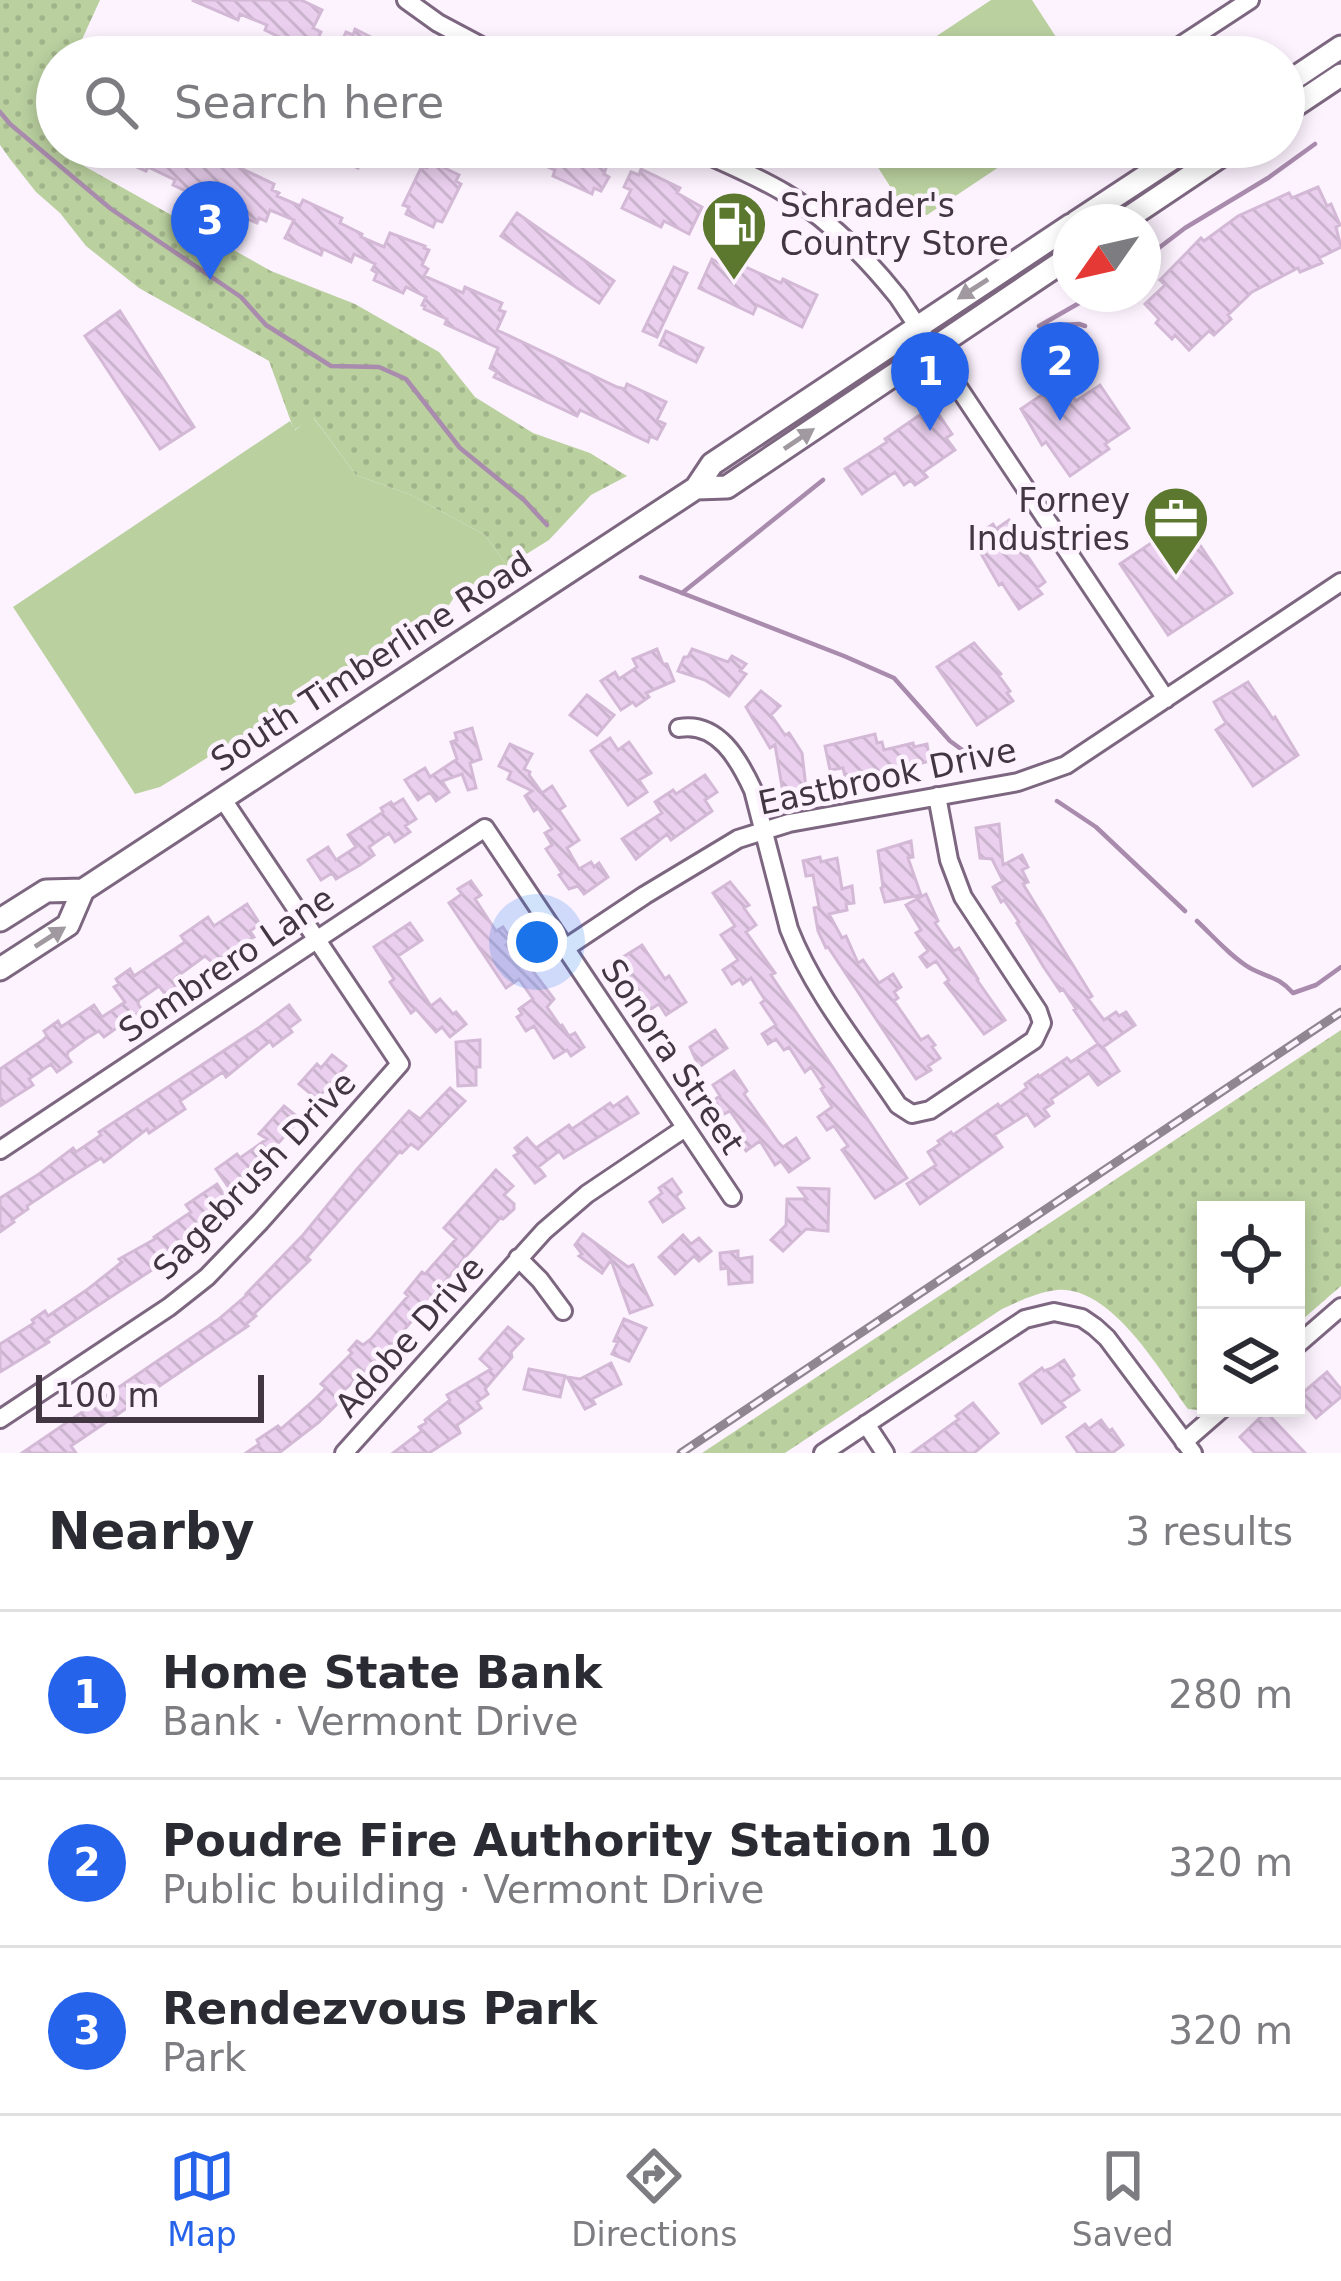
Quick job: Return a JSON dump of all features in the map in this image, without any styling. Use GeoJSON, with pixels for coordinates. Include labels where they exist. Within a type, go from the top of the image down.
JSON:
{"type":"FeatureCollection","features":[{"type":"Feature","properties":{"kind":"main road"},"geometry":{"type":"LineString","coordinates":[[1305,71],[1341,47]]}},
{"type":"Feature","properties":{"kind":"main road"},"geometry":{"type":"LineString","coordinates":[[1305,99],[1341,75]]}},
{"type":"Feature","properties":{"kind":"main road","name":"South Timberline Road"},"geometry":{"type":"LineString","coordinates":[[1103,204],[1158,168]]}},
{"type":"Feature","properties":{"kind":"main road"},"geometry":{"type":"LineString","coordinates":[[1149,204],[1203,168]]}},
{"type":"Feature","properties":{"kind":"main road","name":"South Timberline Road"},"geometry":{"type":"LineString","coordinates":[[0,920],[46,891],[83,890],[696,488],[712,464],[1053,237]]}},
{"type":"Feature","properties":{"kind":"main road","name":"South Timberline Road"},"geometry":{"type":"LineString","coordinates":[[696,488],[727,487],[1053,268]]}},
{"type":"Feature","properties":{"kind":"main road","name":"South Timberline Road"},"geometry":{"type":"LineString","coordinates":[[0,969],[68,925],[83,890]]}},
{"type":"Feature","properties":{"kind":"street"},"geometry":{"type":"LineString","coordinates":[[406,0],[462,36]]}},
{"type":"Feature","properties":{"kind":"street"},"geometry":{"type":"LineString","coordinates":[[1195,36],[1250,0]]}},
{"type":"Feature","properties":{"kind":"street"},"geometry":{"type":"LineString","coordinates":[[733,168],[819,217],[876,270],[1166,698]]}},
{"type":"Feature","properties":{"kind":"street","name":"Eastbrook Drive"},"geometry":{"type":"LineString","coordinates":[[564,949],[716,851],[764,830],[1018,782],[1066,765],[1341,582]]}},
{"type":"Feature","properties":{"kind":"street"},"geometry":{"type":"LineString","coordinates":[[680,728],[708,730],[733,754],[753,790],[796,949],[898,1105],[912,1114],[930,1110],[1034,1040],[1042,1023],[963,897],[949,860],[937,796]]}},
{"type":"Feature","properties":{"kind":"street","name":"Sagebrush Drive"},"geometry":{"type":"LineString","coordinates":[[0,1419],[169,1307],[206,1277],[400,1064],[222,798]]}},
{"type":"Feature","properties":{"kind":"street","name":"Sombrero Lane"},"geometry":{"type":"LineString","coordinates":[[0,1150],[485,828]]}},
{"type":"Feature","properties":{"kind":"street","name":"Sonora Street"},"geometry":{"type":"LineString","coordinates":[[485,828],[732,1198]]}},
{"type":"Feature","properties":{"kind":"street","name":"Adobe Drive"},"geometry":{"type":"LineString","coordinates":[[344,1453],[544,1231],[587,1193],[685,1128]]}},
{"type":"Feature","properties":{"kind":"street","name":"Adobe Drive"},"geometry":{"type":"LineString","coordinates":[[518,1258],[563,1311]]}},
{"type":"Feature","properties":{"kind":"street"},"geometry":{"type":"LineString","coordinates":[[1305,1338],[1341,1307]]}},
{"type":"Feature","properties":{"kind":"street"},"geometry":{"type":"LineString","coordinates":[[823,1453],[1025,1319],[1044,1314],[1082,1318],[1107,1338],[1188,1448],[1215,1417]]}},
{"type":"Feature","properties":{"kind":"street"},"geometry":{"type":"LineString","coordinates":[[866,1424],[886,1453]]}},
{"type":"Feature","properties":{"kind":"green space"},"geometry":{"type":"Polygon","coordinates":[[[0,0],[100,0],[84,36],[36,36],[36,168],[88,168],[271,271],[355,304],[439,352],[475,397],[533,433],[590,453],[627,476],[591,495],[549,540],[507,566],[485,535],[411,495],[356,475],[314,418],[294,430],[269,361],[139,288],[86,246],[0,145],[0,0]]]}},
{"type":"Feature","properties":{"kind":"green space"},"geometry":{"type":"Polygon","coordinates":[[[991,0],[1032,0],[1055,36],[937,36],[991,0]]]}},
{"type":"Feature","properties":{"kind":"green space"},"geometry":{"type":"Polygon","coordinates":[[[878,168],[998,168],[927,215],[907,213],[878,168]]]}},
{"type":"Feature","properties":{"kind":"green space"},"geometry":{"type":"Polygon","coordinates":[[[313,417],[356,475],[411,495],[485,535],[507,566],[183,773],[160,787],[135,794],[13,607],[290,421],[295,430],[313,417]]]}},
{"type":"Feature","properties":{"kind":"green space"},"geometry":{"type":"Polygon","coordinates":[[[1341,1030],[1341,1286],[1305,1317],[1305,1201],[1197,1201],[1197,1410],[1188,1409],[1115,1316],[1077,1292],[1057,1290],[1002,1309],[785,1453],[702,1453],[1341,1030]]]}},
{"type":"Feature","properties":{"kind":"building"},"geometry":{"type":"Polygon","coordinates":[[[192,0],[301,0],[322,10],[313,28],[321,32],[319,36],[277,36],[265,30],[267,25],[240,14],[238,20],[192,0]]]}},
{"type":"Feature","properties":{"kind":"building"},"geometry":{"type":"Polygon","coordinates":[[[150,168],[240,168],[274,184],[277,196],[300,206],[303,200],[342,218],[340,223],[384,247],[390,233],[425,246],[429,250],[422,265],[428,269],[424,276],[502,303],[499,310],[505,312],[497,330],[617,387],[625,389],[627,384],[666,402],[657,420],[665,424],[657,439],[650,436],[648,442],[580,410],[577,416],[494,377],[497,372],[490,368],[498,348],[445,324],[447,319],[424,309],[426,297],[374,280],[375,264],[354,254],[351,262],[323,249],[321,255],[285,238],[294,220],[270,210],[266,221],[259,218],[257,223],[200,198],[197,204],[185,198],[188,192],[173,185],[175,180],[150,168]]]}},
{"type":"Feature","properties":{"kind":"building"},"geometry":{"type":"Polygon","coordinates":[[[421,168],[444,168],[459,175],[456,181],[461,184],[442,222],[436,220],[433,227],[406,214],[409,207],[403,205],[421,168]]]}},
{"type":"Feature","properties":{"kind":"building"},"geometry":{"type":"Polygon","coordinates":[[[550,168],[606,168],[604,174],[609,177],[601,191],[594,188],[592,194],[553,176],[555,170],[550,168]]]}},
{"type":"Feature","properties":{"kind":"building"},"geometry":{"type":"Polygon","coordinates":[[[641,169],[680,188],[677,193],[702,207],[689,234],[664,221],[661,227],[622,208],[631,190],[624,187],[631,172],[639,175],[641,169]]]}},
{"type":"Feature","properties":{"kind":"building"},"geometry":{"type":"Polygon","coordinates":[[[1318,187],[1340,225],[1336,227],[1341,247],[1319,258],[1322,263],[1300,272],[1298,268],[1252,292],[1214,335],[1209,331],[1189,350],[1175,335],[1172,339],[1152,312],[1161,312],[1165,285],[1161,279],[1201,238],[1204,241],[1238,216],[1289,193],[1292,198],[1318,187]]]}},
{"type":"Feature","properties":{"kind":"building"},"geometry":{"type":"Polygon","coordinates":[[[517,213],[614,281],[599,303],[501,236],[517,213]]]}},
{"type":"Feature","properties":{"kind":"building"},"geometry":{"type":"Polygon","coordinates":[[[712,259],[725,266],[728,259],[817,295],[802,327],[757,305],[753,314],[699,288],[712,259]]]}},
{"type":"Feature","properties":{"kind":"building"},"geometry":{"type":"Polygon","coordinates":[[[674,267],[687,273],[657,337],[643,331],[674,267]]]}},
{"type":"Feature","properties":{"kind":"building"},"geometry":{"type":"Polygon","coordinates":[[[120,311],[194,427],[160,449],[85,336],[120,311]]]}},
{"type":"Feature","properties":{"kind":"building"},"geometry":{"type":"Polygon","coordinates":[[[666,331],[703,348],[696,362],[660,345],[666,331]]]}},
{"type":"Feature","properties":{"kind":"building"},"geometry":{"type":"Polygon","coordinates":[[[1062,381],[1076,401],[1100,385],[1129,428],[1105,444],[1109,449],[1070,476],[1046,442],[1042,445],[1021,409],[1062,381]]]}},
{"type":"Feature","properties":{"kind":"building"},"geometry":{"type":"Polygon","coordinates":[[[935,409],[952,434],[946,438],[955,450],[923,472],[927,477],[915,485],[911,480],[904,485],[895,472],[862,494],[845,469],[921,414],[935,409]]]}},
{"type":"Feature","properties":{"kind":"building"},"geometry":{"type":"Polygon","coordinates":[[[1009,520],[1045,582],[1037,588],[1042,594],[1019,609],[972,538],[1009,520]]]}},
{"type":"Feature","properties":{"kind":"building","name":"Forney Industries"},"geometry":{"type":"Polygon","coordinates":[[[1184,521],[1232,593],[1168,635],[1120,564],[1184,521]]]}},
{"type":"Feature","properties":{"kind":"building"},"geometry":{"type":"Polygon","coordinates":[[[974,643],[1001,674],[1013,701],[977,725],[937,667],[974,643]]]}},
{"type":"Feature","properties":{"kind":"building"},"geometry":{"type":"Polygon","coordinates":[[[657,649],[674,681],[646,693],[649,697],[636,706],[633,702],[621,710],[601,681],[615,672],[619,679],[637,667],[633,659],[657,649]]]}},
{"type":"Feature","properties":{"kind":"building"},"geometry":{"type":"Polygon","coordinates":[[[692,649],[728,662],[732,656],[746,664],[740,671],[746,674],[729,696],[705,680],[678,671],[692,649]]]}},
{"type":"Feature","properties":{"kind":"building"},"geometry":{"type":"Polygon","coordinates":[[[1248,682],[1298,755],[1253,786],[1216,730],[1226,723],[1214,702],[1248,682]]]}},
{"type":"Feature","properties":{"kind":"building"},"geometry":{"type":"Polygon","coordinates":[[[761,691],[780,706],[771,715],[802,753],[806,788],[783,793],[775,745],[770,748],[746,707],[761,691]]]}},
{"type":"Feature","properties":{"kind":"building"},"geometry":{"type":"Polygon","coordinates":[[[587,695],[614,715],[597,735],[570,715],[587,695]]]}},
{"type":"Feature","properties":{"kind":"building"},"geometry":{"type":"Polygon","coordinates":[[[472,728],[481,759],[470,763],[476,788],[468,790],[462,774],[442,781],[449,792],[436,801],[430,792],[418,800],[405,780],[425,768],[430,777],[457,759],[451,742],[457,740],[455,733],[472,728]]]}},
{"type":"Feature","properties":{"kind":"building"},"geometry":{"type":"Polygon","coordinates":[[[875,734],[884,750],[927,744],[930,761],[913,765],[914,769],[846,781],[843,768],[830,770],[825,746],[875,734]]]}},
{"type":"Feature","properties":{"kind":"building"},"geometry":{"type":"Polygon","coordinates":[[[610,738],[618,750],[629,742],[651,773],[639,780],[647,792],[628,805],[591,751],[610,738]]]}},
{"type":"Feature","properties":{"kind":"building"},"geometry":{"type":"Polygon","coordinates":[[[510,744],[532,754],[524,769],[542,793],[552,786],[565,806],[559,810],[579,840],[567,848],[579,869],[599,863],[608,877],[584,894],[578,886],[569,889],[559,875],[546,849],[552,845],[545,833],[552,829],[525,796],[532,791],[508,779],[511,772],[499,766],[510,744]]]}},
{"type":"Feature","properties":{"kind":"building"},"geometry":{"type":"Polygon","coordinates":[[[705,775],[717,792],[705,800],[712,811],[671,840],[667,834],[636,859],[622,839],[662,813],[655,802],[705,775]]]}},
{"type":"Feature","properties":{"kind":"building"},"geometry":{"type":"Polygon","coordinates":[[[403,799],[416,819],[405,826],[410,832],[395,842],[389,833],[369,847],[374,855],[360,865],[336,879],[332,873],[321,880],[308,860],[328,847],[336,860],[356,847],[348,835],[383,812],[381,808],[403,799]]]}},
{"type":"Feature","properties":{"kind":"building"},"geometry":{"type":"Polygon","coordinates":[[[999,824],[1003,865],[1022,855],[1028,867],[1022,870],[1028,882],[1023,884],[1092,996],[1088,999],[1104,1020],[1126,1012],[1135,1025],[1103,1047],[1119,1071],[1098,1085],[1089,1073],[1051,1099],[1053,1103],[1044,1109],[1049,1116],[1035,1126],[1027,1114],[994,1135],[1002,1147],[920,1204],[907,1184],[936,1165],[928,1152],[938,1141],[1000,1107],[1038,1075],[1098,1044],[993,887],[1003,881],[992,859],[980,858],[976,828],[999,824]]]}},
{"type":"Feature","properties":{"kind":"building"},"geometry":{"type":"Polygon","coordinates":[[[911,841],[913,857],[908,858],[921,895],[885,902],[878,851],[911,841]]]}},
{"type":"Feature","properties":{"kind":"building"},"geometry":{"type":"Polygon","coordinates":[[[820,857],[821,862],[837,858],[842,889],[852,886],[854,903],[829,914],[842,938],[846,936],[858,963],[863,960],[879,983],[893,974],[901,987],[894,992],[898,998],[894,1001],[921,1040],[928,1036],[935,1045],[940,1058],[916,1079],[818,931],[813,875],[806,876],[803,861],[820,857]]]}},
{"type":"Feature","properties":{"kind":"building"},"geometry":{"type":"Polygon","coordinates":[[[471,881],[481,895],[475,899],[496,931],[503,927],[512,941],[506,945],[520,966],[526,962],[554,999],[547,1007],[584,1047],[571,1056],[567,1050],[554,1058],[534,1026],[526,1031],[517,1017],[522,1014],[519,1009],[533,999],[519,979],[506,988],[449,903],[471,881]]]}},
{"type":"Feature","properties":{"kind":"building"},"geometry":{"type":"Polygon","coordinates":[[[730,882],[749,905],[744,908],[756,925],[746,932],[775,973],[771,975],[907,1178],[875,1198],[842,1150],[848,1146],[834,1126],[827,1130],[818,1117],[832,1107],[811,1067],[805,1072],[789,1047],[784,1050],[776,1039],[768,1044],[762,1034],[776,1025],[761,1003],[765,1000],[751,978],[732,984],[723,970],[738,960],[721,935],[735,926],[713,893],[730,882]]]}},
{"type":"Feature","properties":{"kind":"building"},"geometry":{"type":"Polygon","coordinates":[[[926,894],[935,923],[954,951],[959,948],[1005,1020],[984,1034],[945,983],[949,980],[936,961],[927,967],[920,957],[928,951],[906,905],[926,894]]]}},
{"type":"Feature","properties":{"kind":"building"},"geometry":{"type":"Polygon","coordinates":[[[247,904],[260,924],[250,931],[254,937],[213,963],[205,956],[175,978],[179,984],[165,994],[159,986],[139,1000],[142,1010],[104,1037],[99,1031],[87,1038],[68,1052],[71,1062],[57,1072],[51,1064],[29,1079],[33,1085],[0,1106],[0,1069],[43,1040],[44,1031],[58,1021],[61,1027],[94,1005],[102,1017],[125,1002],[114,987],[119,984],[116,979],[130,969],[134,976],[185,942],[181,936],[208,917],[214,926],[247,904]]]}},
{"type":"Feature","properties":{"kind":"building"},"geometry":{"type":"Polygon","coordinates":[[[410,923],[422,940],[398,956],[431,1006],[440,999],[466,1024],[450,1037],[442,1027],[436,1032],[416,1009],[411,1013],[374,947],[410,923]]]}},
{"type":"Feature","properties":{"kind":"building"},"geometry":{"type":"Polygon","coordinates":[[[642,945],[686,1002],[666,1015],[659,1004],[651,1009],[626,971],[630,969],[623,957],[642,945]]]}},
{"type":"Feature","properties":{"kind":"building"},"geometry":{"type":"Polygon","coordinates":[[[289,1005],[300,1020],[289,1028],[292,1032],[273,1046],[270,1041],[226,1077],[223,1072],[180,1101],[185,1109],[149,1133],[147,1129],[104,1162],[101,1158],[66,1180],[27,1206],[0,1232],[0,1198],[73,1148],[76,1152],[289,1005]]]}},
{"type":"Feature","properties":{"kind":"building"},"geometry":{"type":"Polygon","coordinates":[[[715,1030],[727,1048],[699,1067],[690,1047],[715,1030]]]}},
{"type":"Feature","properties":{"kind":"building"},"geometry":{"type":"Polygon","coordinates":[[[480,1040],[476,1085],[458,1086],[456,1042],[480,1040]]]}},
{"type":"Feature","properties":{"kind":"building"},"geometry":{"type":"Polygon","coordinates":[[[332,1055],[346,1066],[317,1099],[299,1084],[332,1055]]]}},
{"type":"Feature","properties":{"kind":"building"},"geometry":{"type":"Polygon","coordinates":[[[734,1071],[747,1091],[744,1094],[778,1142],[783,1147],[796,1138],[809,1158],[789,1172],[781,1161],[775,1165],[760,1141],[746,1151],[736,1136],[744,1131],[730,1111],[724,1114],[714,1100],[720,1096],[713,1085],[734,1071]]]}},
{"type":"Feature","properties":{"kind":"building"},"geometry":{"type":"Polygon","coordinates":[[[450,1088],[465,1101],[418,1149],[411,1144],[400,1151],[248,1326],[71,1446],[76,1453],[22,1453],[219,1319],[303,1235],[409,1111],[420,1119],[450,1088]]]}},
{"type":"Feature","properties":{"kind":"building"},"geometry":{"type":"Polygon","coordinates":[[[627,1097],[638,1113],[564,1158],[559,1151],[538,1167],[545,1176],[535,1183],[514,1156],[519,1153],[515,1148],[527,1138],[536,1148],[569,1125],[572,1129],[627,1097]]]}},
{"type":"Feature","properties":{"kind":"building"},"geometry":{"type":"Polygon","coordinates":[[[284,1106],[300,1119],[265,1163],[229,1188],[216,1169],[267,1139],[259,1134],[284,1106]]]}},
{"type":"Feature","properties":{"kind":"building"},"geometry":{"type":"Polygon","coordinates":[[[496,1170],[513,1186],[504,1195],[514,1209],[501,1217],[319,1422],[279,1453],[246,1453],[326,1388],[321,1384],[352,1353],[349,1350],[357,1341],[363,1345],[371,1339],[422,1272],[456,1239],[444,1228],[496,1170]]]}},
{"type":"Feature","properties":{"kind":"building"},"geometry":{"type":"Polygon","coordinates":[[[672,1179],[684,1208],[663,1222],[650,1202],[672,1179]]]}},
{"type":"Feature","properties":{"kind":"building"},"geometry":{"type":"Polygon","coordinates":[[[217,1184],[230,1204],[161,1256],[164,1262],[0,1372],[0,1344],[45,1311],[48,1316],[88,1289],[122,1262],[119,1259],[191,1212],[186,1205],[217,1184]]]}},
{"type":"Feature","properties":{"kind":"building"},"geometry":{"type":"Polygon","coordinates":[[[799,1188],[829,1189],[828,1231],[806,1229],[783,1251],[771,1240],[786,1225],[787,1199],[807,1199],[799,1188]]]}},
{"type":"Feature","properties":{"kind":"building"},"geometry":{"type":"Polygon","coordinates":[[[583,1234],[628,1267],[633,1265],[652,1305],[630,1313],[611,1260],[602,1273],[579,1256],[575,1245],[583,1234]]]}},
{"type":"Feature","properties":{"kind":"building"},"geometry":{"type":"Polygon","coordinates":[[[683,1235],[691,1244],[699,1238],[711,1251],[699,1261],[694,1256],[675,1274],[659,1257],[683,1235]]]}},
{"type":"Feature","properties":{"kind":"building"},"geometry":{"type":"Polygon","coordinates":[[[738,1251],[738,1259],[752,1257],[752,1282],[729,1284],[720,1253],[738,1251]]]}},
{"type":"Feature","properties":{"kind":"building"},"geometry":{"type":"Polygon","coordinates":[[[624,1319],[646,1328],[629,1361],[612,1354],[624,1319]]]}},
{"type":"Feature","properties":{"kind":"building"},"geometry":{"type":"Polygon","coordinates":[[[508,1327],[523,1339],[485,1389],[488,1394],[477,1402],[481,1408],[457,1425],[460,1433],[429,1453],[393,1453],[422,1431],[419,1427],[425,1420],[450,1400],[447,1395],[491,1369],[480,1359],[508,1327]]]}},
{"type":"Feature","properties":{"kind":"building"},"geometry":{"type":"Polygon","coordinates":[[[1064,1360],[1079,1390],[1042,1423],[1020,1384],[1064,1360]]]}},
{"type":"Feature","properties":{"kind":"building"},"geometry":{"type":"Polygon","coordinates":[[[611,1363],[621,1384],[592,1399],[595,1404],[585,1409],[567,1377],[580,1379],[611,1363]]]}},
{"type":"Feature","properties":{"kind":"building"},"geometry":{"type":"Polygon","coordinates":[[[529,1369],[565,1376],[560,1397],[524,1389],[529,1369]]]}},
{"type":"Feature","properties":{"kind":"building"},"geometry":{"type":"Polygon","coordinates":[[[1327,1372],[1341,1389],[1341,1397],[1316,1418],[1305,1405],[1305,1391],[1327,1372]]]}},
{"type":"Feature","properties":{"kind":"building"},"geometry":{"type":"Polygon","coordinates":[[[973,1403],[998,1433],[974,1453],[912,1453],[959,1419],[956,1416],[973,1403]]]}},
{"type":"Feature","properties":{"kind":"building"},"geometry":{"type":"Polygon","coordinates":[[[1261,1417],[1271,1417],[1305,1453],[1255,1453],[1240,1437],[1261,1417]]]}},
{"type":"Feature","properties":{"kind":"building"},"geometry":{"type":"Polygon","coordinates":[[[1101,1420],[1123,1445],[1112,1453],[1078,1453],[1067,1437],[1101,1420]]]}},
{"type":"Feature","properties":{"kind":"waterway"},"geometry":{"type":"LineString","coordinates":[[0,112],[36,146]]}},
{"type":"Feature","properties":{"kind":"waterway"},"geometry":{"type":"LineString","coordinates":[[1305,151],[1315,144]]}},
{"type":"Feature","properties":{"kind":"waterway"},"geometry":{"type":"LineString","coordinates":[[62,168],[111,209],[241,297],[266,325],[331,366],[379,367],[406,379],[460,448],[547,525]]}},
{"type":"Feature","properties":{"kind":"waterway"},"geometry":{"type":"LineString","coordinates":[[1161,246],[1282,168]]}},
{"type":"Feature","properties":{"kind":"waterway"},"geometry":{"type":"LineString","coordinates":[[1039,326],[1064,312]]}},
{"type":"Feature","properties":{"kind":"waterway"},"geometry":{"type":"LineString","coordinates":[[1044,326],[1085,326]]}},
{"type":"Feature","properties":{"kind":"waterway"},"geometry":{"type":"LineString","coordinates":[[682,593],[823,480]]}},
{"type":"Feature","properties":{"kind":"waterway"},"geometry":{"type":"LineString","coordinates":[[641,577],[894,678],[950,741],[983,765]]}},
{"type":"Feature","properties":{"kind":"waterway"},"geometry":{"type":"LineString","coordinates":[[1057,801],[1096,827],[1185,911]]}},
{"type":"Feature","properties":{"kind":"waterway"},"geometry":{"type":"LineString","coordinates":[[1197,921],[1243,963],[1293,993],[1316,985],[1341,967]]}},
{"type":"Feature","properties":{"kind":"railway"},"geometry":{"type":"LineString","coordinates":[[681,1453],[1341,1012]]}},
{"type":"Feature","properties":{"kind":"place","name":"Rendezvous Park"},"geometry":{"type":"Point","coordinates":[210,280]}},
{"type":"Feature","properties":{"kind":"place","name":"Schrader's Country Store"},"geometry":{"type":"Point","coordinates":[734,283]}},
{"type":"Feature","properties":{"kind":"place","name":"Poudre Fire Authority Station 10"},"geometry":{"type":"Point","coordinates":[1060,421]}},
{"type":"Feature","properties":{"kind":"place","name":"Home State Bank"},"geometry":{"type":"Point","coordinates":[930,431]}},
{"type":"Feature","properties":{"kind":"place","name":"Forney Industries"},"geometry":{"type":"Point","coordinates":[1176,578]}}]}
